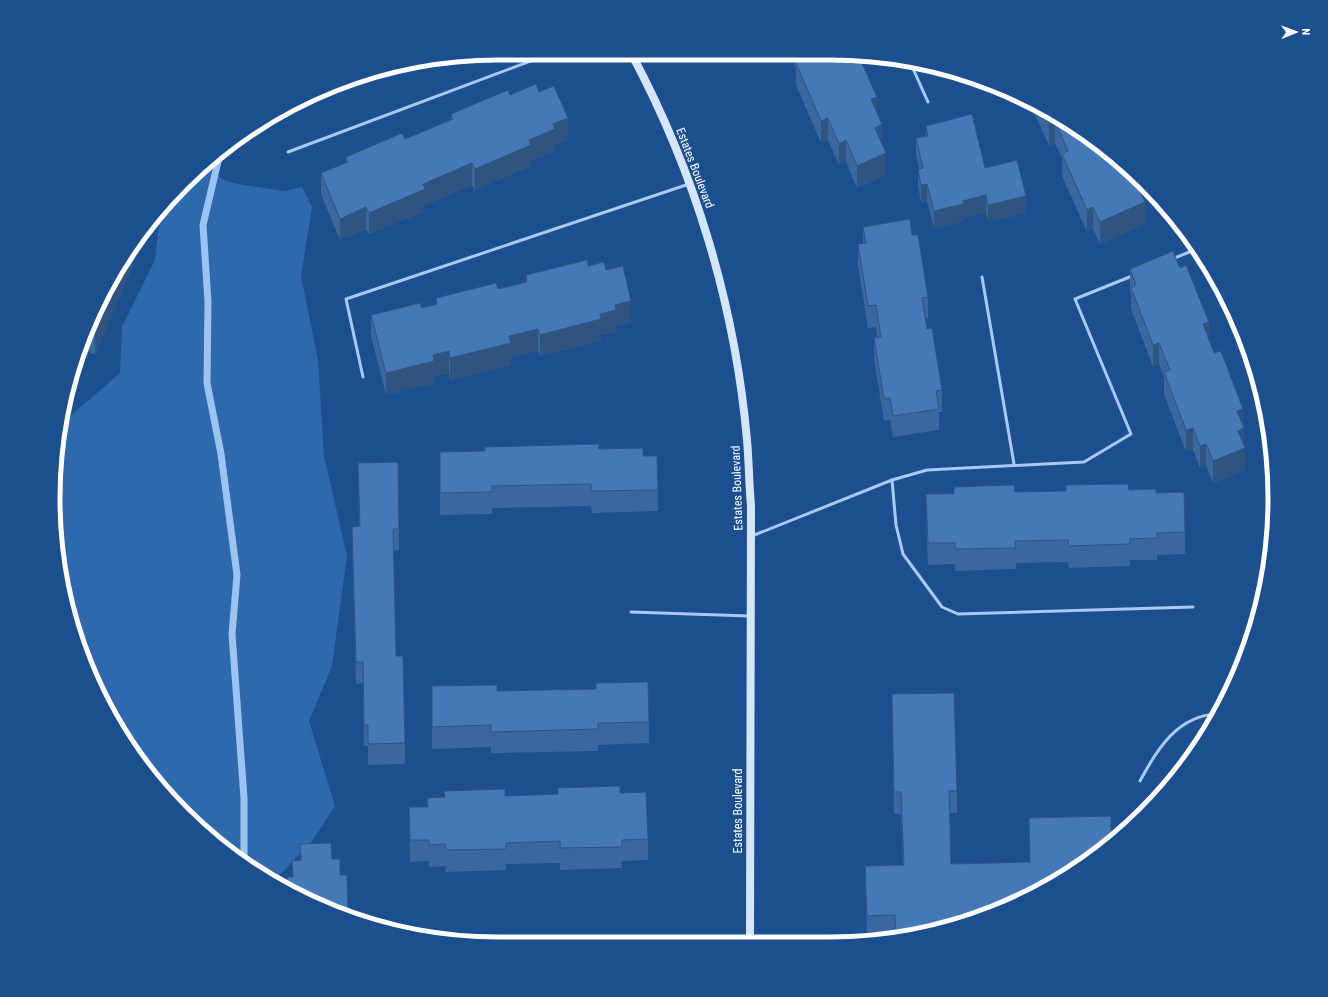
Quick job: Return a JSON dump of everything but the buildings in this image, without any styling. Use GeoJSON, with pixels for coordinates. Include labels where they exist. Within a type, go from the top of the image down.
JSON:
{"type":"FeatureCollection","features":[{"type":"Feature","properties":{"kind":"street","name":"Estates Boulevard"},"geometry":{"type":"LineString","coordinates":[[635,60],[647,83],[676,148],[706,231],[722,292],[738,369],[747,440],[751,506],[750,937]]}},
{"type":"Feature","properties":{"kind":"lane"},"geometry":{"type":"LineString","coordinates":[[288,152],[533,60]]}},
{"type":"Feature","properties":{"kind":"lane"},"geometry":{"type":"LineString","coordinates":[[913,68],[928,102]]}},
{"type":"Feature","properties":{"kind":"lane"},"geometry":{"type":"LineString","coordinates":[[363,377],[346,299],[689,184]]}},
{"type":"Feature","properties":{"kind":"lane"},"geometry":{"type":"LineString","coordinates":[[1168,261],[1191,251]]}},
{"type":"Feature","properties":{"kind":"lane"},"geometry":{"type":"LineString","coordinates":[[750,537],[892,480],[927,470],[1014,464],[1084,462],[1131,434],[1075,299],[1140,273]]}},
{"type":"Feature","properties":{"kind":"lane"},"geometry":{"type":"LineString","coordinates":[[982,277],[1014,464]]}},
{"type":"Feature","properties":{"kind":"lane"},"geometry":{"type":"LineString","coordinates":[[892,480],[896,525],[903,554],[942,607],[958,614],[1194,607]]}},
{"type":"Feature","properties":{"kind":"lane"},"geometry":{"type":"LineString","coordinates":[[631,612],[751,616]]}},
{"type":"Feature","properties":{"kind":"lane"},"geometry":{"type":"LineString","coordinates":[[1140,781],[1151,759],[1175,730],[1206,714],[1211,714]]}},
{"type":"Feature","properties":{"kind":"shaded area"},"geometry":{"type":"Polygon","coordinates":[[[209,169],[226,181],[243,185],[284,191],[302,187],[312,207],[301,276],[318,360],[324,456],[347,556],[332,666],[309,721],[335,806],[312,841],[278,877],[232,846],[188,809],[169,788],[134,742],[119,718],[93,666],[83,639],[68,584],[61,527],[60,498],[61,470],[68,416],[69,417],[120,373],[122,327],[155,260],[159,221],[188,188],[209,169]]]}},
{"type":"Feature","properties":{"kind":"waterway"},"geometry":{"type":"LineString","coordinates":[[218,162],[203,225],[208,302],[207,383],[221,454],[237,575],[232,634],[244,798],[244,855]]}}]}
